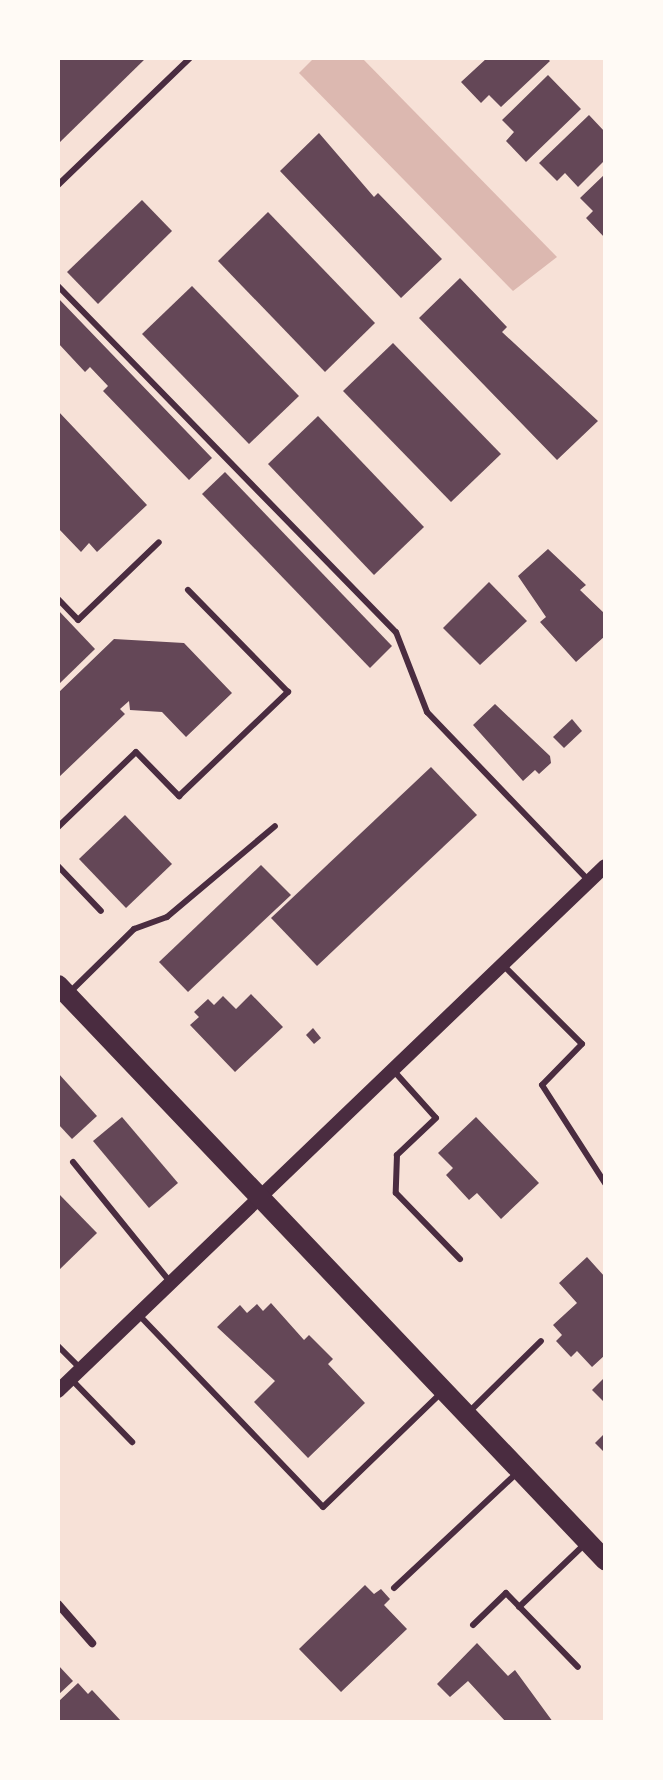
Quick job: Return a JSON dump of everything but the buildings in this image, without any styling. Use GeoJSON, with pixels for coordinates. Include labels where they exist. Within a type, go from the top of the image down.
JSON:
{"type":"FeatureCollection","features":[{"type":"Feature","properties":{"kind":"main road"},"geometry":{"type":"LineString","coordinates":[[63,990],[605,1560]]}},
{"type":"Feature","properties":{"kind":"street"},"geometry":{"type":"LineString","coordinates":[[58,1391],[605,866]]}},
{"type":"Feature","properties":{"kind":"street"},"geometry":{"type":"LineString","coordinates":[[58,1604],[92,1643]]}},
{"type":"Feature","properties":{"kind":"lane"},"geometry":{"type":"LineString","coordinates":[[58,185],[190,58]]}},
{"type":"Feature","properties":{"kind":"lane"},"geometry":{"type":"LineString","coordinates":[[58,286],[396,632],[427,712],[589,881]]}},
{"type":"Feature","properties":{"kind":"lane"},"geometry":{"type":"LineString","coordinates":[[58,599],[78,620],[159,542]]}},
{"type":"Feature","properties":{"kind":"lane"},"geometry":{"type":"LineString","coordinates":[[58,827],[136,752],[179,796],[288,692],[188,590]]}},
{"type":"Feature","properties":{"kind":"lane"},"geometry":{"type":"LineString","coordinates":[[63,990],[134,929],[167,917],[275,826]]}},
{"type":"Feature","properties":{"kind":"lane"},"geometry":{"type":"LineString","coordinates":[[58,866],[101,911]]}},
{"type":"Feature","properties":{"kind":"lane"},"geometry":{"type":"LineString","coordinates":[[502,964],[582,1044],[542,1085],[605,1183]]}},
{"type":"Feature","properties":{"kind":"lane"},"geometry":{"type":"LineString","coordinates":[[392,1070],[436,1118],[397,1155],[396,1193],[460,1259]]}},
{"type":"Feature","properties":{"kind":"lane"},"geometry":{"type":"LineString","coordinates":[[73,1162],[171,1283]]}},
{"type":"Feature","properties":{"kind":"lane"},"geometry":{"type":"LineString","coordinates":[[138,1314],[323,1507],[444,1390]]}},
{"type":"Feature","properties":{"kind":"lane"},"geometry":{"type":"LineString","coordinates":[[467,1414],[541,1341]]}},
{"type":"Feature","properties":{"kind":"lane"},"geometry":{"type":"LineString","coordinates":[[58,1346],[76,1374],[132,1442]]}},
{"type":"Feature","properties":{"kind":"lane"},"geometry":{"type":"LineString","coordinates":[[394,1588],[520,1470]]}},
{"type":"Feature","properties":{"kind":"lane"},"geometry":{"type":"LineString","coordinates":[[519,1607],[587,1541]]}},
{"type":"Feature","properties":{"kind":"lane"},"geometry":{"type":"LineString","coordinates":[[473,1625],[506,1593],[578,1667]]}},
{"type":"Feature","properties":{"kind":"shaded area"},"geometry":{"type":"Polygon","coordinates":[[[314,58],[362,58],[557,257],[513,291],[299,73],[314,58]]]}}]}
